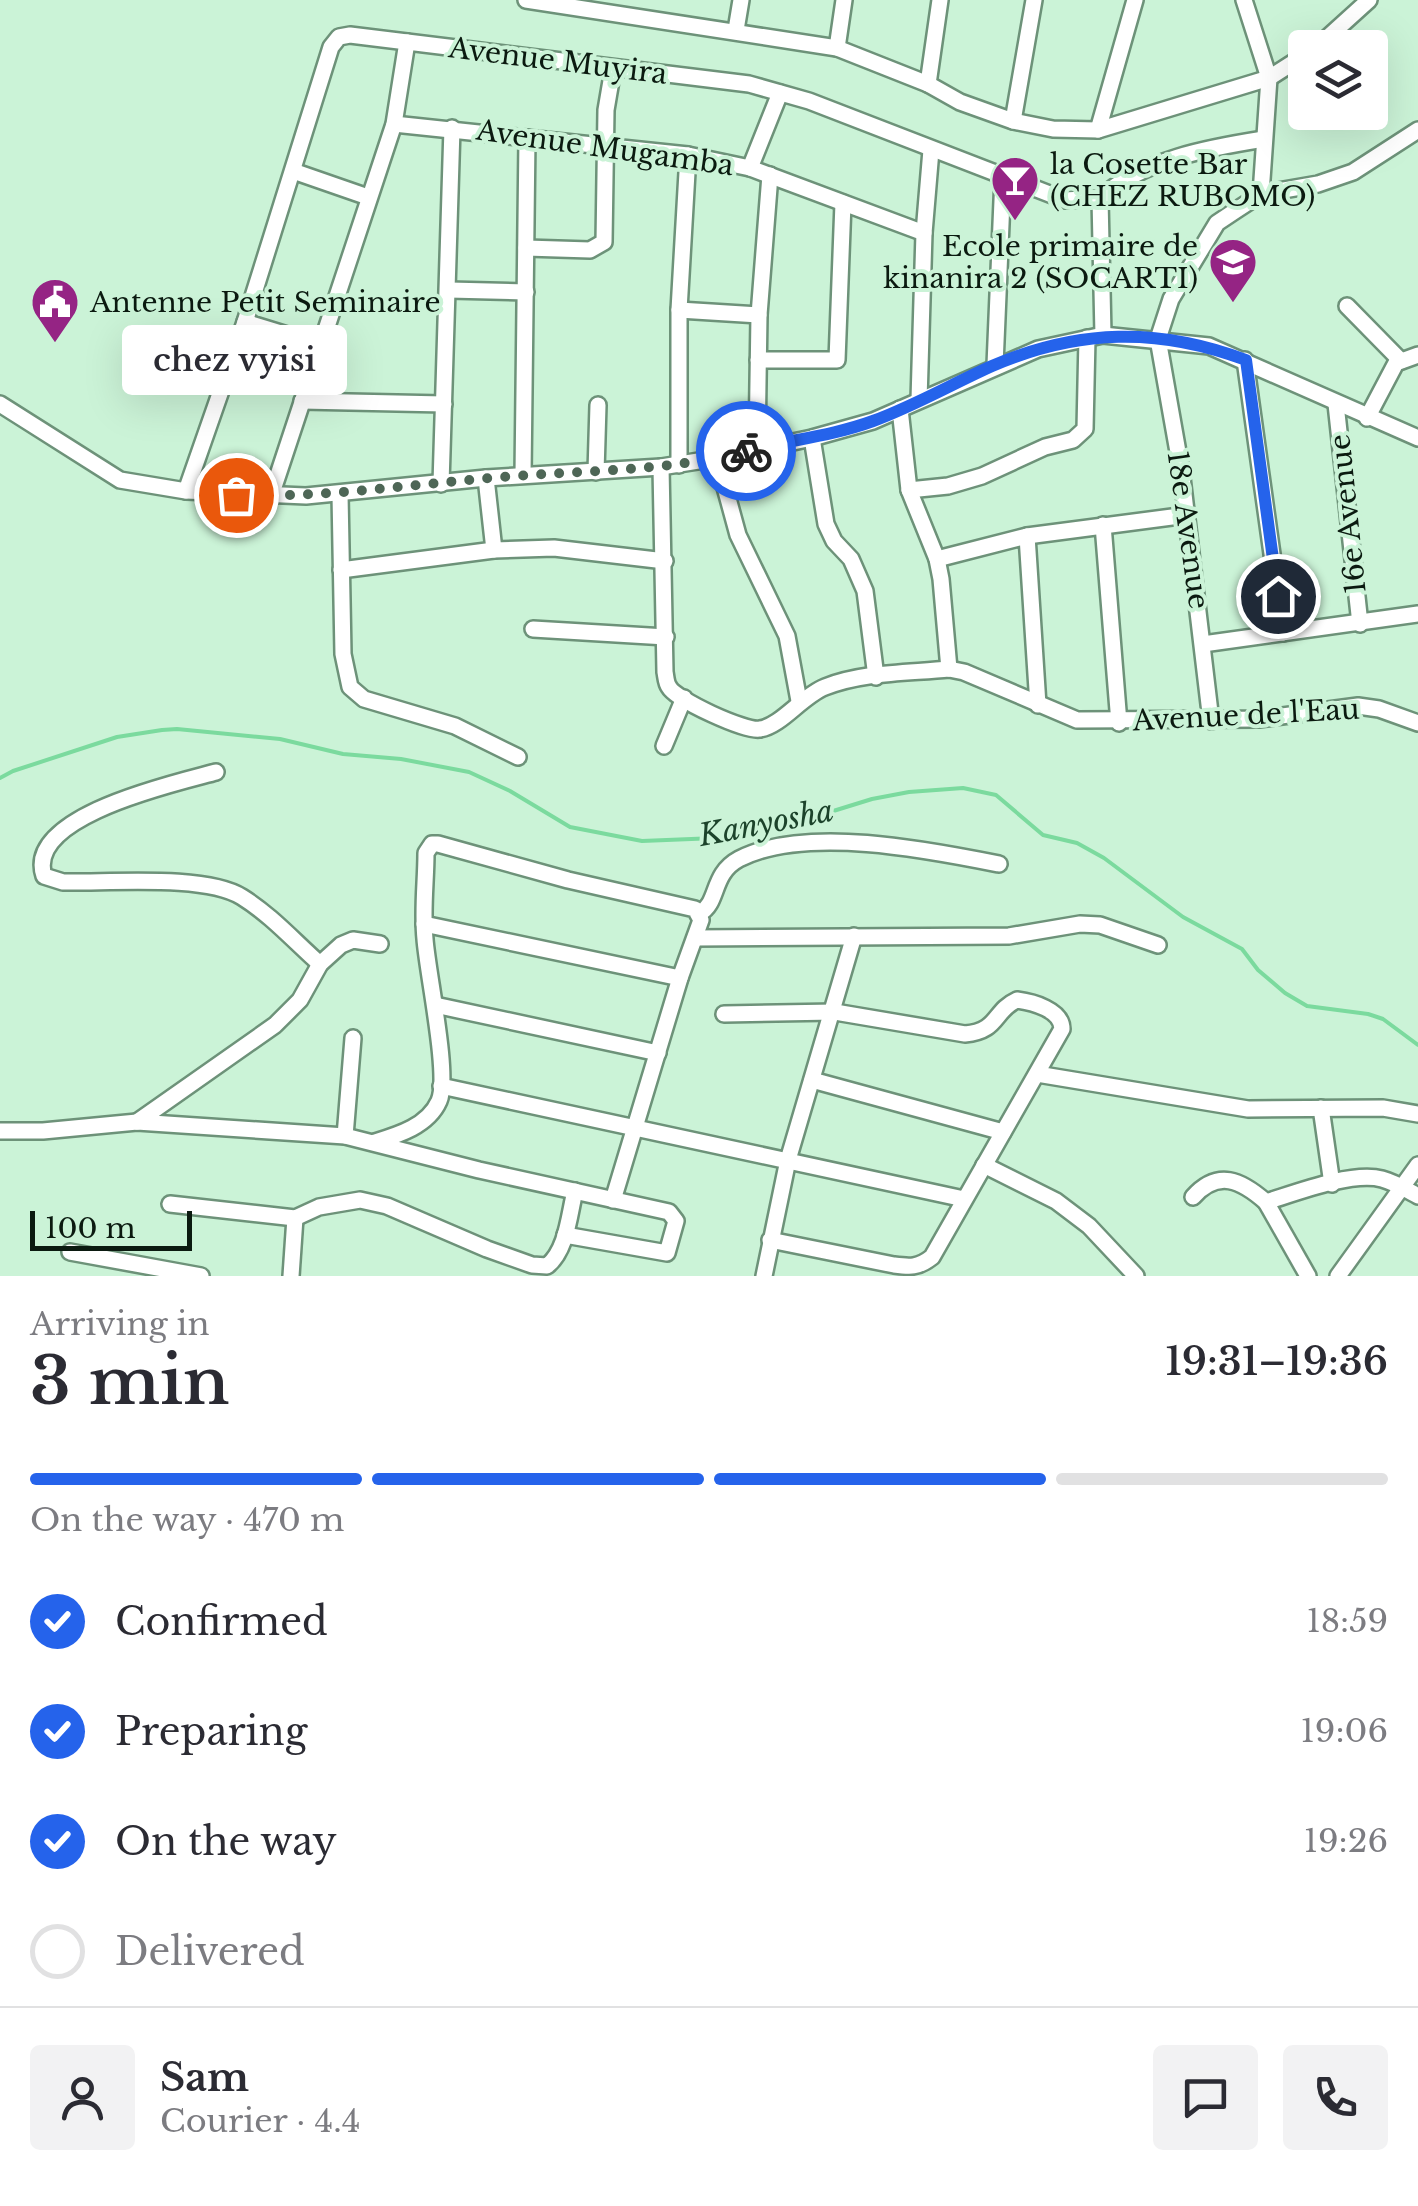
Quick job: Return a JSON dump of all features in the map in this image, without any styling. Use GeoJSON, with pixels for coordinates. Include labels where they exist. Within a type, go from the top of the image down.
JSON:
{"type":"FeatureCollection","features":[{"type":"Feature","properties":{"kind":"street"},"geometry":{"type":"LineString","coordinates":[[526,0],[638,8],[837,48],[1013,122],[1053,129],[1098,130],[1269,78],[1288,66]]}},
{"type":"Feature","properties":{"kind":"street"},"geometry":{"type":"LineString","coordinates":[[736,30],[741,0]]}},
{"type":"Feature","properties":{"kind":"street"},"geometry":{"type":"LineString","coordinates":[[837,48],[844,0]]}},
{"type":"Feature","properties":{"kind":"street"},"geometry":{"type":"LineString","coordinates":[[928,84],[940,0]]}},
{"type":"Feature","properties":{"kind":"street"},"geometry":{"type":"LineString","coordinates":[[1013,122],[1034,0]]}},
{"type":"Feature","properties":{"kind":"street"},"geometry":{"type":"LineString","coordinates":[[1098,130],[1135,0]]}},
{"type":"Feature","properties":{"kind":"street"},"geometry":{"type":"LineString","coordinates":[[1244,0],[1269,78],[1260,194]]}},
{"type":"Feature","properties":{"kind":"street"},"geometry":{"type":"LineString","coordinates":[[1336,30],[1369,0]]}},
{"type":"Feature","properties":{"kind":"street","name":"Avenue Muyira"},"geometry":{"type":"LineString","coordinates":[[186,492],[245,322],[332,47],[339,37],[350,34],[749,84],[809,101],[1065,200],[1100,198]]}},
{"type":"Feature","properties":{"kind":"street"},"geometry":{"type":"LineString","coordinates":[[271,496],[394,124],[407,42]]}},
{"type":"Feature","properties":{"kind":"street"},"geometry":{"type":"LineString","coordinates":[[526,248],[590,250],[604,242],[606,110],[612,69]]}},
{"type":"Feature","properties":{"kind":"street"},"geometry":{"type":"LineString","coordinates":[[750,168],[780,93]]}},
{"type":"Feature","properties":{"kind":"street","name":"Avenue Mugamba"},"geometry":{"type":"LineString","coordinates":[[394,124],[688,154],[750,168],[924,233]]}},
{"type":"Feature","properties":{"kind":"street"},"geometry":{"type":"LineString","coordinates":[[441,484],[452,128]]}},
{"type":"Feature","properties":{"kind":"street"},"geometry":{"type":"LineString","coordinates":[[1158,340],[1171,299],[1217,223],[1260,194],[1318,184],[1353,172],[1418,130]]}},
{"type":"Feature","properties":{"kind":"street"},"geometry":{"type":"LineString","coordinates":[[524,475],[527,138]]}},
{"type":"Feature","properties":{"kind":"street"},"geometry":{"type":"LineString","coordinates":[[910,490],[948,486],[982,476],[1080,436],[1085,430],[1094,337],[1100,198],[1114,186],[1152,167],[1201,150],[1264,139]]}},
{"type":"Feature","properties":{"kind":"street"},"geometry":{"type":"LineString","coordinates":[[919,400],[930,150]]}},
{"type":"Feature","properties":{"kind":"street"},"geometry":{"type":"LineString","coordinates":[[679,465],[679,310],[688,154]]}},
{"type":"Feature","properties":{"kind":"street"},"geometry":{"type":"LineString","coordinates":[[292,171],[368,197]]}},
{"type":"Feature","properties":{"kind":"street"},"geometry":{"type":"LineString","coordinates":[[757,448],[759,315],[770,175]]}},
{"type":"Feature","properties":{"kind":"street"},"geometry":{"type":"LineString","coordinates":[[995,365],[1003,177]]}},
{"type":"Feature","properties":{"kind":"street"},"geometry":{"type":"LineString","coordinates":[[758,360],[837,360],[843,203]]}},
{"type":"Feature","properties":{"kind":"street"},"geometry":{"type":"LineString","coordinates":[[449,290],[526,292]]}},
{"type":"Feature","properties":{"kind":"street"},"geometry":{"type":"LineString","coordinates":[[1347,306],[1400,361]]}},
{"type":"Feature","properties":{"kind":"street"},"geometry":{"type":"LineString","coordinates":[[679,310],[759,315]]}},
{"type":"Feature","properties":{"kind":"street"},"geometry":{"type":"LineString","coordinates":[[245,322],[320,345]]}},
{"type":"Feature","properties":{"kind":"street"},"geometry":{"type":"LineString","coordinates":[[0,404],[120,480],[186,492],[340,494],[486,478],[661,467],[716,458],[812,438],[900,410],[1038,348],[1094,337],[1209,346],[1418,442]]}},
{"type":"Feature","properties":{"kind":"street","name":"18e Avenue"},"geometry":{"type":"LineString","coordinates":[[1158,340],[1188,515],[1211,721]]}},
{"type":"Feature","properties":{"kind":"street"},"geometry":{"type":"LineString","coordinates":[[1367,418],[1400,361],[1418,355]]}},
{"type":"Feature","properties":{"kind":"street"},"geometry":{"type":"LineString","coordinates":[[1246,360],[1283,633]]}},
{"type":"Feature","properties":{"kind":"street"},"geometry":{"type":"LineString","coordinates":[[302,401],[444,404]]}},
{"type":"Feature","properties":{"kind":"street","name":"16e Avenue"},"geometry":{"type":"LineString","coordinates":[[1336,404],[1360,624]]}},
{"type":"Feature","properties":{"kind":"street"},"geometry":{"type":"LineString","coordinates":[[596,472],[598,405]]}},
{"type":"Feature","properties":{"kind":"street"},"geometry":{"type":"LineString","coordinates":[[900,410],[910,490],[937,559],[949,669]]}},
{"type":"Feature","properties":{"kind":"street"},"geometry":{"type":"LineString","coordinates":[[812,438],[826,524],[834,541],[851,559],[864,591],[876,678]]}},
{"type":"Feature","properties":{"kind":"street"},"geometry":{"type":"LineString","coordinates":[[716,458],[738,535],[787,636],[799,701]]}},
{"type":"Feature","properties":{"kind":"street"},"geometry":{"type":"LineString","coordinates":[[661,467],[665,672],[669,688],[684,698],[664,746]]}},
{"type":"Feature","properties":{"kind":"street"},"geometry":{"type":"LineString","coordinates":[[486,478],[494,550]]}},
{"type":"Feature","properties":{"kind":"street"},"geometry":{"type":"LineString","coordinates":[[340,494],[343,654],[350,687],[364,699],[455,726],[518,757]]}},
{"type":"Feature","properties":{"kind":"street"},"geometry":{"type":"LineString","coordinates":[[937,559],[1027,536],[1188,515]]}},
{"type":"Feature","properties":{"kind":"street"},"geometry":{"type":"LineString","coordinates":[[1102,525],[1119,722]]}},
{"type":"Feature","properties":{"kind":"street"},"geometry":{"type":"LineString","coordinates":[[1027,536],[1038,706]]}},
{"type":"Feature","properties":{"kind":"street"},"geometry":{"type":"LineString","coordinates":[[341,570],[494,550],[554,548],[665,561]]}},
{"type":"Feature","properties":{"kind":"street"},"geometry":{"type":"LineString","coordinates":[[1203,644],[1418,614]]}},
{"type":"Feature","properties":{"kind":"street"},"geometry":{"type":"LineString","coordinates":[[533,629],[666,637]]}},
{"type":"Feature","properties":{"kind":"street","name":"Avenue de l'Eau"},"geometry":{"type":"LineString","coordinates":[[684,698],[744,729],[761,730],[823,687],[949,669],[1078,720],[1211,721],[1297,716],[1358,706],[1418,723]]}},
{"type":"Feature","properties":{"kind":"street"},"geometry":{"type":"LineString","coordinates":[[216,772],[104,806],[68,826],[43,854],[44,876],[63,882],[200,884],[225,889],[259,910],[320,964]]}},
{"type":"Feature","properties":{"kind":"street"},"geometry":{"type":"LineString","coordinates":[[700,913],[709,907],[720,875],[735,861],[756,852],[834,842],[917,848],[999,864]]}},
{"type":"Feature","properties":{"kind":"street"},"geometry":{"type":"LineString","coordinates":[[375,1142],[416,1126],[438,1101],[441,1086],[435,1005],[424,924],[426,853],[432,844],[438,844],[700,913],[613,1200]]}},
{"type":"Feature","properties":{"kind":"street"},"geometry":{"type":"LineString","coordinates":[[424,924],[680,978]]}},
{"type":"Feature","properties":{"kind":"street"},"geometry":{"type":"LineString","coordinates":[[694,938],[1009,936],[1080,924],[1100,925],[1158,945]]}},
{"type":"Feature","properties":{"kind":"street"},"geometry":{"type":"LineString","coordinates":[[764,1276],[788,1160],[854,936]]}},
{"type":"Feature","properties":{"kind":"street"},"geometry":{"type":"LineString","coordinates":[[137,1122],[275,1024],[300,1000],[320,964],[341,945],[353,940],[380,944]]}},
{"type":"Feature","properties":{"kind":"street"},"geometry":{"type":"LineString","coordinates":[[724,1014],[834,1012],[965,1034],[992,1026],[1009,1003],[1026,1001],[1062,1020],[1062,1028],[1037,1074],[932,1257],[912,1268],[770,1240]]}},
{"type":"Feature","properties":{"kind":"street"},"geometry":{"type":"LineString","coordinates":[[435,1005],[658,1052]]}},
{"type":"Feature","properties":{"kind":"street"},"geometry":{"type":"LineString","coordinates":[[346,1136],[352,1038]]}},
{"type":"Feature","properties":{"kind":"street"},"geometry":{"type":"LineString","coordinates":[[1037,1074],[1248,1109],[1383,1108],[1418,1114]]}},
{"type":"Feature","properties":{"kind":"street"},"geometry":{"type":"LineString","coordinates":[[812,1080],[1003,1132]]}},
{"type":"Feature","properties":{"kind":"street"},"geometry":{"type":"LineString","coordinates":[[441,1086],[964,1199]]}},
{"type":"Feature","properties":{"kind":"street"},"geometry":{"type":"LineString","coordinates":[[1322,1108],[1332,1184]]}},
{"type":"Feature","properties":{"kind":"street"},"geometry":{"type":"LineString","coordinates":[[0,1131],[137,1122],[346,1136],[674,1216],[676,1228],[667,1253],[564,1234]]}},
{"type":"Feature","properties":{"kind":"street"},"geometry":{"type":"LineString","coordinates":[[984,1165],[1056,1202],[1078,1218],[1136,1276]]}},
{"type":"Feature","properties":{"kind":"street"},"geometry":{"type":"LineString","coordinates":[[1338,1276],[1418,1165]]}},
{"type":"Feature","properties":{"kind":"street"},"geometry":{"type":"LineString","coordinates":[[1266,1202],[1370,1177],[1418,1196]]}},
{"type":"Feature","properties":{"kind":"street"},"geometry":{"type":"LineString","coordinates":[[1193,1197],[1204,1184],[1215,1180],[1243,1185],[1266,1202],[1308,1276]]}},
{"type":"Feature","properties":{"kind":"street"},"geometry":{"type":"LineString","coordinates":[[170,1204],[295,1218],[318,1207],[360,1200],[388,1206],[532,1265],[547,1266],[555,1259],[575,1192]]}},
{"type":"Feature","properties":{"kind":"street"},"geometry":{"type":"LineString","coordinates":[[290,1276],[295,1218]]}},
{"type":"Feature","properties":{"kind":"street"},"geometry":{"type":"LineString","coordinates":[[70,1252],[201,1276]]}},
{"type":"Feature","properties":{"kind":"waterway","name":"Kanyosha"},"geometry":{"type":"LineString","coordinates":[[0,778],[117,737],[162,730],[280,739],[343,754],[401,759],[469,772],[570,827],[642,841],[716,838],[788,825],[872,799],[963,788],[996,795],[1043,835],[1077,843],[1104,858],[1183,917],[1242,949],[1258,970],[1307,1006],[1383,1019],[1418,1045]]}},
{"type":"Feature","properties":{"kind":"way so far"},"geometry":{"type":"LineString","coordinates":[[236,495],[372,492],[486,478],[661,467],[746,451]]}},
{"type":"Feature","properties":{"kind":"place","name":"la Cosette Bar (CHEZ RUBOMO)"},"geometry":{"type":"Point","coordinates":[1015,222]}},
{"type":"Feature","properties":{"kind":"place","name":"Ecole primaire de kinanira 2 (SOCARTI)"},"geometry":{"type":"Point","coordinates":[1233,304]}},
{"type":"Feature","properties":{"kind":"place","name":"Antenne Petit Seminaire"},"geometry":{"type":"Point","coordinates":[55,344]}},
{"type":"Feature","properties":{"kind":"place","name":"chez vyisi"},"geometry":{"type":"Point","coordinates":[236,495]}},
{"type":"Feature","properties":{"kind":"route"},"geometry":{"type":"LineString","coordinates":[[746,451],[874,421],[1038,348],[1102,335],[1209,346],[1246,360],[1278,596]]}}]}
